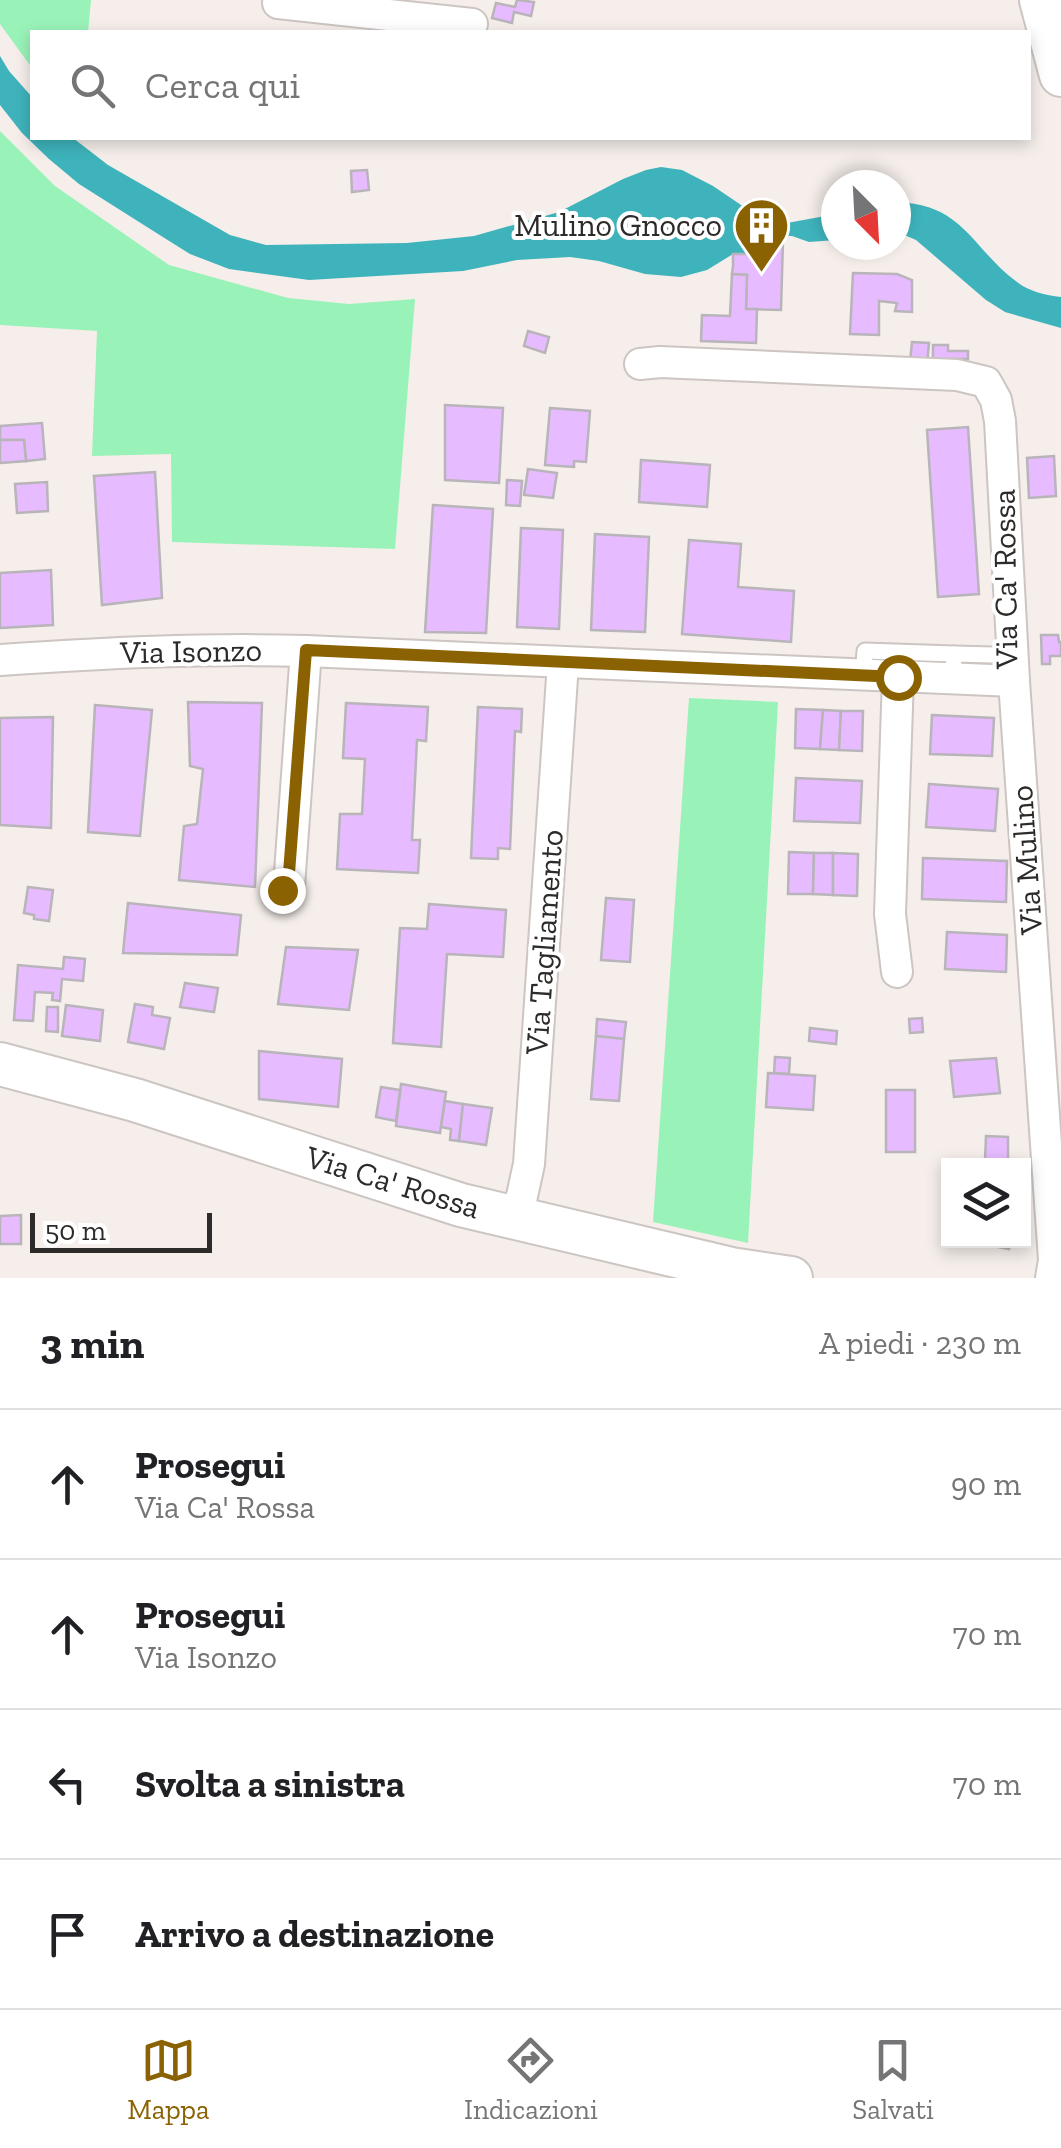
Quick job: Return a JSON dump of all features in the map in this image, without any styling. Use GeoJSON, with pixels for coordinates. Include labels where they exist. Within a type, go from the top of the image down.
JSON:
{"type":"FeatureCollection","features":[{"type":"Feature","properties":{"kind":"street"},"geometry":{"type":"LineString","coordinates":[[278,0],[472,24]]}},
{"type":"Feature","properties":{"kind":"street"},"geometry":{"type":"LineString","coordinates":[[1042,0],[1061,75]]}},
{"type":"Feature","properties":{"kind":"street","name":"Via Ca' Rossa"},"geometry":{"type":"LineString","coordinates":[[563,663],[898,677],[954,667],[1014,682],[1000,421],[996,400],[986,382],[957,375],[640,364]]}},
{"type":"Feature","properties":{"kind":"street","name":"Via Isonzo"},"geometry":{"type":"LineString","coordinates":[[0,660],[208,648],[563,663]]}},
{"type":"Feature","properties":{"kind":"street"},"geometry":{"type":"LineString","coordinates":[[282,890],[288,886],[306,650]]}},
{"type":"Feature","properties":{"kind":"street","name":"Via Tagliamento"},"geometry":{"type":"LineString","coordinates":[[513,1218],[529,1164],[563,663]]}},
{"type":"Feature","properties":{"kind":"street"},"geometry":{"type":"LineString","coordinates":[[897,972],[890,914],[898,677]]}},
{"type":"Feature","properties":{"kind":"street","name":"Via Mulino"},"geometry":{"type":"LineString","coordinates":[[1014,682],[1054,1260],[1051,1278]]}},
{"type":"Feature","properties":{"kind":"street","name":"Via Ca' Rossa"},"geometry":{"type":"LineString","coordinates":[[0,1064],[135,1100],[443,1200],[730,1269],[792,1278]]}},
{"type":"Feature","properties":{"kind":"lane"},"geometry":{"type":"LineString","coordinates":[[863,676],[865,651],[954,667],[993,655]]}},
{"type":"Feature","properties":{"kind":"green space"},"geometry":{"type":"Polygon","coordinates":[[[0,0],[91,0],[88,30],[30,30],[30,65],[0,24],[0,0]]]}},
{"type":"Feature","properties":{"kind":"green space"},"geometry":{"type":"Polygon","coordinates":[[[0,131],[55,186],[169,265],[288,298],[349,304],[415,299],[395,549],[172,542],[171,454],[92,456],[97,331],[0,325],[0,131]]]}},
{"type":"Feature","properties":{"kind":"green space"},"geometry":{"type":"Polygon","coordinates":[[[689,698],[778,702],[748,1243],[653,1222],[689,698]]]}},
{"type":"Feature","properties":{"kind":"water"},"geometry":{"type":"Polygon","coordinates":[[[0,56],[30,95],[30,140],[76,140],[108,165],[230,235],[266,245],[407,243],[474,236],[559,212],[623,179],[661,167],[682,170],[713,186],[747,209],[751,221],[787,223],[821,217],[821,241],[792,236],[748,236],[748,254],[733,254],[707,270],[681,277],[645,274],[570,257],[517,260],[463,271],[309,280],[229,269],[190,254],[79,184],[22,133],[0,105],[0,56]]]}},
{"type":"Feature","properties":{"kind":"water"},"geometry":{"type":"Polygon","coordinates":[[[911,204],[952,219],[1017,282],[1061,297],[1061,328],[1005,312],[911,238],[911,204]]]}},
{"type":"Feature","properties":{"kind":"building"},"geometry":{"type":"Polygon","coordinates":[[[517,0],[534,2],[531,16],[514,12],[512,23],[492,18],[496,3],[515,7],[517,0]]]}},
{"type":"Feature","properties":{"kind":"building"},"geometry":{"type":"Polygon","coordinates":[[[367,170],[369,190],[352,192],[351,171],[367,170]]]}},
{"type":"Feature","properties":{"kind":"building","name":"Mulino Gnocco"},"geometry":{"type":"Polygon","coordinates":[[[748,239],[783,240],[781,310],[746,309],[747,275],[732,274],[733,254],[748,254],[748,239]]]}},
{"type":"Feature","properties":{"kind":"building"},"geometry":{"type":"Polygon","coordinates":[[[853,273],[897,274],[912,280],[912,312],[895,311],[897,303],[879,301],[879,335],[850,334],[853,273]]]}},
{"type":"Feature","properties":{"kind":"building"},"geometry":{"type":"Polygon","coordinates":[[[732,274],[747,275],[746,309],[757,309],[756,343],[701,341],[702,315],[730,316],[732,274]]]}},
{"type":"Feature","properties":{"kind":"building"},"geometry":{"type":"Polygon","coordinates":[[[528,331],[549,337],[545,353],[524,346],[528,331]]]}},
{"type":"Feature","properties":{"kind":"building"},"geometry":{"type":"Polygon","coordinates":[[[912,342],[929,343],[927,364],[910,362],[912,342]]]}},
{"type":"Feature","properties":{"kind":"building"},"geometry":{"type":"Polygon","coordinates":[[[933,345],[948,345],[948,351],[968,351],[968,359],[933,359],[933,345]]]}},
{"type":"Feature","properties":{"kind":"building"},"geometry":{"type":"Polygon","coordinates":[[[445,405],[503,408],[499,483],[445,480],[445,405]]]}},
{"type":"Feature","properties":{"kind":"building"},"geometry":{"type":"Polygon","coordinates":[[[550,408],[590,411],[586,462],[574,461],[574,467],[545,465],[550,408]]]}},
{"type":"Feature","properties":{"kind":"building"},"geometry":{"type":"Polygon","coordinates":[[[42,423],[45,459],[26,461],[24,440],[0,440],[0,426],[42,423]]]}},
{"type":"Feature","properties":{"kind":"building"},"geometry":{"type":"Polygon","coordinates":[[[968,427],[979,594],[938,597],[927,430],[968,427]]]}},
{"type":"Feature","properties":{"kind":"building"},"geometry":{"type":"Polygon","coordinates":[[[0,440],[24,440],[26,461],[0,463],[0,440]]]}},
{"type":"Feature","properties":{"kind":"building"},"geometry":{"type":"Polygon","coordinates":[[[1054,456],[1056,496],[1029,498],[1027,458],[1054,456]]]}},
{"type":"Feature","properties":{"kind":"building"},"geometry":{"type":"Polygon","coordinates":[[[641,460],[710,465],[707,507],[639,502],[641,460]]]}},
{"type":"Feature","properties":{"kind":"building"},"geometry":{"type":"Polygon","coordinates":[[[528,469],[557,473],[553,498],[524,495],[528,469]]]}},
{"type":"Feature","properties":{"kind":"building"},"geometry":{"type":"Polygon","coordinates":[[[155,472],[162,598],[102,605],[94,476],[155,472]]]}},
{"type":"Feature","properties":{"kind":"building"},"geometry":{"type":"Polygon","coordinates":[[[507,480],[522,481],[520,506],[506,505],[507,480]]]}},
{"type":"Feature","properties":{"kind":"building"},"geometry":{"type":"Polygon","coordinates":[[[47,482],[48,511],[17,513],[15,484],[47,482]]]}},
{"type":"Feature","properties":{"kind":"building"},"geometry":{"type":"Polygon","coordinates":[[[433,505],[493,509],[486,633],[425,632],[433,505]]]}},
{"type":"Feature","properties":{"kind":"building"},"geometry":{"type":"Polygon","coordinates":[[[521,528],[563,530],[559,629],[517,627],[521,528]]]}},
{"type":"Feature","properties":{"kind":"building"},"geometry":{"type":"Polygon","coordinates":[[[595,534],[649,537],[645,632],[591,630],[595,534]]]}},
{"type":"Feature","properties":{"kind":"building"},"geometry":{"type":"Polygon","coordinates":[[[689,540],[741,544],[738,587],[794,591],[791,642],[682,634],[689,540]]]}},
{"type":"Feature","properties":{"kind":"building"},"geometry":{"type":"Polygon","coordinates":[[[51,570],[53,625],[0,628],[0,573],[51,570]]]}},
{"type":"Feature","properties":{"kind":"building"},"geometry":{"type":"Polygon","coordinates":[[[1041,635],[1058,635],[1061,642],[1061,656],[1050,656],[1050,664],[1042,664],[1041,635]]]}},
{"type":"Feature","properties":{"kind":"building"},"geometry":{"type":"Polygon","coordinates":[[[188,702],[262,703],[255,887],[179,880],[184,826],[197,824],[203,769],[190,766],[188,702]]]}},
{"type":"Feature","properties":{"kind":"building"},"geometry":{"type":"Polygon","coordinates":[[[346,703],[428,707],[426,741],[417,740],[412,840],[420,840],[418,873],[337,869],[340,814],[362,814],[365,759],[343,758],[346,703]]]}},
{"type":"Feature","properties":{"kind":"building"},"geometry":{"type":"Polygon","coordinates":[[[95,705],[152,710],[140,836],[88,832],[95,705]]]}},
{"type":"Feature","properties":{"kind":"building"},"geometry":{"type":"Polygon","coordinates":[[[478,707],[522,709],[521,732],[515,731],[510,849],[498,848],[498,859],[471,858],[478,707]]]}},
{"type":"Feature","properties":{"kind":"building"},"geometry":{"type":"Polygon","coordinates":[[[796,709],[823,710],[820,749],[795,748],[796,709]]]}},
{"type":"Feature","properties":{"kind":"building"},"geometry":{"type":"Polygon","coordinates":[[[823,710],[841,711],[839,750],[820,749],[823,710]]]}},
{"type":"Feature","properties":{"kind":"building"},"geometry":{"type":"Polygon","coordinates":[[[841,711],[863,711],[862,751],[839,750],[841,711]]]}},
{"type":"Feature","properties":{"kind":"building"},"geometry":{"type":"Polygon","coordinates":[[[932,715],[994,718],[992,756],[930,754],[932,715]]]}},
{"type":"Feature","properties":{"kind":"building"},"geometry":{"type":"Polygon","coordinates":[[[53,717],[51,828],[0,825],[0,718],[53,717]]]}},
{"type":"Feature","properties":{"kind":"building"},"geometry":{"type":"Polygon","coordinates":[[[796,778],[862,781],[860,823],[794,821],[796,778]]]}},
{"type":"Feature","properties":{"kind":"building"},"geometry":{"type":"Polygon","coordinates":[[[929,784],[998,789],[995,831],[926,827],[929,784]]]}},
{"type":"Feature","properties":{"kind":"building"},"geometry":{"type":"Polygon","coordinates":[[[789,852],[814,853],[813,894],[788,894],[789,852]]]}},
{"type":"Feature","properties":{"kind":"building"},"geometry":{"type":"Polygon","coordinates":[[[814,853],[833,853],[833,895],[813,894],[814,853]]]}},
{"type":"Feature","properties":{"kind":"building"},"geometry":{"type":"Polygon","coordinates":[[[833,853],[858,854],[857,896],[833,895],[833,853]]]}},
{"type":"Feature","properties":{"kind":"building"},"geometry":{"type":"Polygon","coordinates":[[[923,858],[1007,861],[1006,902],[922,899],[923,858]]]}},
{"type":"Feature","properties":{"kind":"building"},"geometry":{"type":"Polygon","coordinates":[[[28,887],[53,890],[49,921],[24,913],[28,887]]]}},
{"type":"Feature","properties":{"kind":"building"},"geometry":{"type":"Polygon","coordinates":[[[606,898],[634,900],[630,962],[601,960],[606,898]]]}},
{"type":"Feature","properties":{"kind":"building"},"geometry":{"type":"Polygon","coordinates":[[[128,903],[241,915],[237,955],[123,953],[128,903]]]}},
{"type":"Feature","properties":{"kind":"building"},"geometry":{"type":"Polygon","coordinates":[[[429,904],[506,910],[503,957],[447,954],[441,1047],[393,1043],[400,928],[427,929],[429,904]]]}},
{"type":"Feature","properties":{"kind":"building"},"geometry":{"type":"Polygon","coordinates":[[[947,932],[1007,935],[1006,972],[945,969],[947,932]]]}},
{"type":"Feature","properties":{"kind":"building"},"geometry":{"type":"Polygon","coordinates":[[[286,947],[358,950],[349,1010],[278,1004],[286,947]]]}},
{"type":"Feature","properties":{"kind":"building"},"geometry":{"type":"Polygon","coordinates":[[[64,957],[85,959],[83,981],[62,979],[60,1001],[52,1000],[53,993],[35,992],[33,1021],[14,1020],[18,965],[63,969],[64,957]]]}},
{"type":"Feature","properties":{"kind":"building"},"geometry":{"type":"Polygon","coordinates":[[[185,983],[218,988],[214,1012],[180,1007],[185,983]]]}},
{"type":"Feature","properties":{"kind":"building"},"geometry":{"type":"Polygon","coordinates":[[[135,1004],[153,1007],[152,1015],[170,1018],[164,1049],[128,1042],[135,1004]]]}},
{"type":"Feature","properties":{"kind":"building"},"geometry":{"type":"Polygon","coordinates":[[[66,1005],[103,1010],[100,1041],[62,1036],[66,1005]]]}},
{"type":"Feature","properties":{"kind":"building"},"geometry":{"type":"Polygon","coordinates":[[[47,1007],[58,1007],[58,1032],[46,1031],[47,1007]]]}},
{"type":"Feature","properties":{"kind":"building"},"geometry":{"type":"Polygon","coordinates":[[[922,1018],[923,1032],[910,1033],[909,1019],[922,1018]]]}},
{"type":"Feature","properties":{"kind":"building"},"geometry":{"type":"Polygon","coordinates":[[[597,1019],[626,1022],[624,1039],[596,1036],[597,1019]]]}},
{"type":"Feature","properties":{"kind":"building"},"geometry":{"type":"Polygon","coordinates":[[[810,1028],[837,1031],[836,1044],[809,1041],[810,1028]]]}},
{"type":"Feature","properties":{"kind":"building"},"geometry":{"type":"Polygon","coordinates":[[[596,1036],[624,1039],[619,1101],[591,1099],[596,1036]]]}},
{"type":"Feature","properties":{"kind":"building"},"geometry":{"type":"Polygon","coordinates":[[[259,1051],[342,1059],[338,1107],[259,1099],[259,1051]]]}},
{"type":"Feature","properties":{"kind":"building"},"geometry":{"type":"Polygon","coordinates":[[[775,1057],[790,1058],[789,1074],[774,1073],[775,1057]]]}},
{"type":"Feature","properties":{"kind":"building"},"geometry":{"type":"Polygon","coordinates":[[[996,1058],[1000,1093],[954,1097],[950,1061],[996,1058]]]}},
{"type":"Feature","properties":{"kind":"building"},"geometry":{"type":"Polygon","coordinates":[[[768,1073],[815,1076],[813,1110],[766,1107],[768,1073]]]}},
{"type":"Feature","properties":{"kind":"building"},"geometry":{"type":"Polygon","coordinates":[[[401,1084],[446,1092],[440,1133],[396,1126],[401,1084]]]}},
{"type":"Feature","properties":{"kind":"building"},"geometry":{"type":"Polygon","coordinates":[[[381,1087],[400,1090],[396,1121],[376,1117],[381,1087]]]}},
{"type":"Feature","properties":{"kind":"building"},"geometry":{"type":"Polygon","coordinates":[[[886,1090],[915,1090],[915,1152],[886,1152],[886,1090]]]}},
{"type":"Feature","properties":{"kind":"building"},"geometry":{"type":"Polygon","coordinates":[[[445,1101],[463,1104],[459,1141],[450,1140],[451,1129],[441,1127],[445,1101]]]}},
{"type":"Feature","properties":{"kind":"building"},"geometry":{"type":"Polygon","coordinates":[[[463,1104],[492,1108],[486,1145],[459,1141],[463,1104]]]}},
{"type":"Feature","properties":{"kind":"building"},"geometry":{"type":"Polygon","coordinates":[[[986,1136],[1008,1137],[1008,1158],[985,1158],[986,1136]]]}},
{"type":"Feature","properties":{"kind":"building"},"geometry":{"type":"Polygon","coordinates":[[[21,1215],[21,1244],[0,1244],[0,1216],[21,1215]]]}},
{"type":"Feature","properties":{"kind":"place","name":"Mulino Gnocco"},"geometry":{"type":"Point","coordinates":[761,274]}},
{"type":"Feature","properties":{"kind":"route"},"geometry":{"type":"LineString","coordinates":[[282,890],[288,886],[306,650],[898,677]]}}]}
